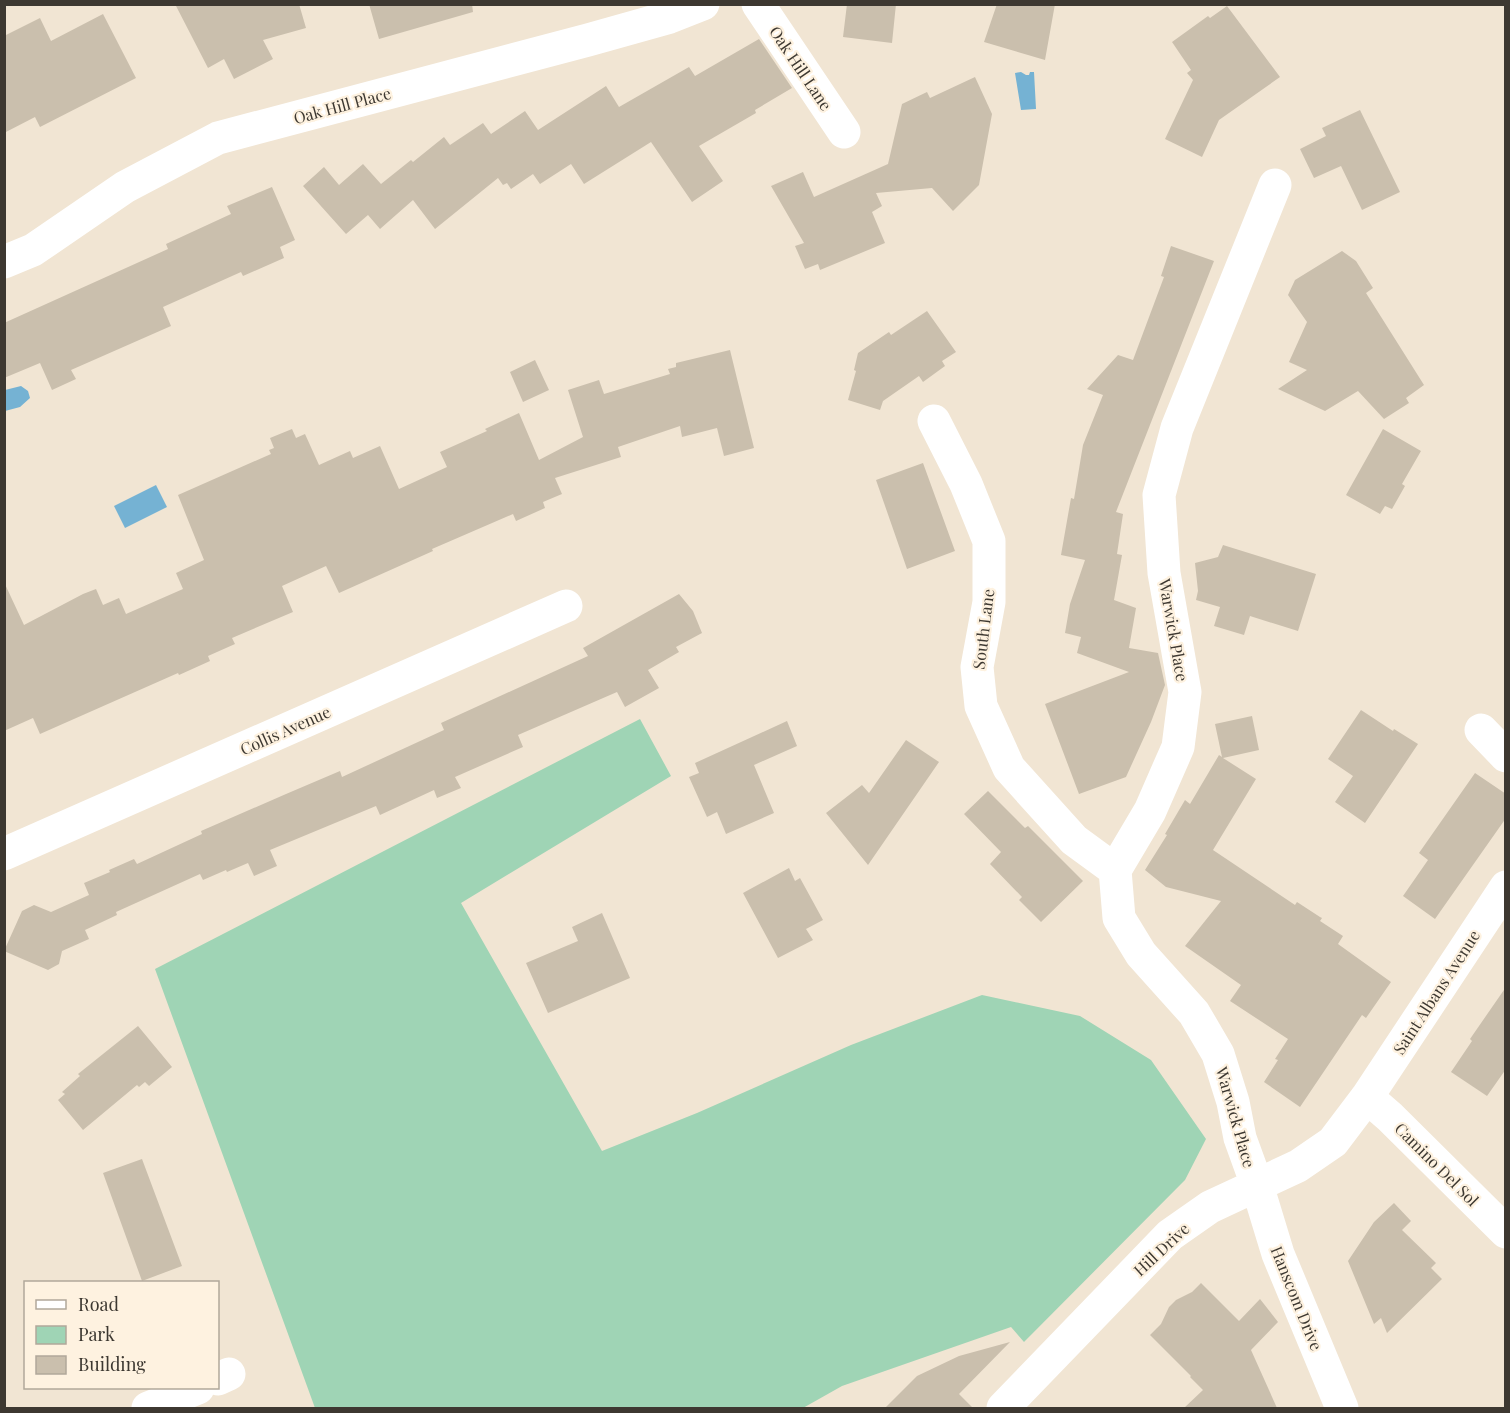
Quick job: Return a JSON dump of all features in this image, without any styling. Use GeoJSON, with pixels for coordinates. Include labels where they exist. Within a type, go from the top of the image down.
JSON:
{"type":"FeatureCollection","features":[{"type":"Feature","properties":{"kind":"street","name":"Oak Hill Place"},"geometry":{"type":"LineString","coordinates":[[4,262],[33,250],[125,187],[218,138],[588,40],[669,17],[703,4]]}},
{"type":"Feature","properties":{"kind":"street","name":"Oak Hill Lane"},"geometry":{"type":"LineString","coordinates":[[758,4],[844,132]]}},
{"type":"Feature","properties":{"kind":"street","name":"Warwick Place"},"geometry":{"type":"LineString","coordinates":[[1257,1185],[1239,1138],[1233,1102],[1218,1054],[1194,1013],[1141,954],[1119,918],[1115,870],[1150,811],[1178,747],[1185,692],[1164,573],[1159,495],[1177,428],[1275,185]]}},
{"type":"Feature","properties":{"kind":"street","name":"South Lane"},"geometry":{"type":"LineString","coordinates":[[934,421],[966,484],[989,541],[989,602],[977,667],[981,706],[1009,768],[1074,840],[1115,870]]}},
{"type":"Feature","properties":{"kind":"street","name":"Collis Avenue"},"geometry":{"type":"LineString","coordinates":[[4,854],[566,606]]}},
{"type":"Feature","properties":{"kind":"street"},"geometry":{"type":"LineString","coordinates":[[1482,730],[1506,756]]}},
{"type":"Feature","properties":{"kind":"street","name":"Saint Albans Avenue"},"geometry":{"type":"LineString","coordinates":[[1367,1098],[1506,887]]}},
{"type":"Feature","properties":{"kind":"street","name":"Hill Drive"},"geometry":{"type":"LineString","coordinates":[[1003,1408],[1170,1235],[1210,1207],[1298,1166],[1333,1142],[1367,1098]]}},
{"type":"Feature","properties":{"kind":"street","name":"Camino Del Sol"},"geometry":{"type":"LineString","coordinates":[[1367,1098],[1390,1117],[1506,1232]]}},
{"type":"Feature","properties":{"kind":"street","name":"Hanscom Drive"},"geometry":{"type":"LineString","coordinates":[[1257,1185],[1278,1254],[1342,1408]]}},
{"type":"Feature","properties":{"kind":"street"},"geometry":{"type":"LineString","coordinates":[[148,1408],[196,1389]]}},
{"type":"Feature","properties":{"kind":"green space"},"geometry":{"type":"Polygon","coordinates":[[[640,719],[671,776],[461,903],[602,1151],[697,1113],[851,1045],[982,995],[1080,1016],[1151,1060],[1206,1139],[1185,1180],[1024,1342],[1011,1327],[842,1386],[803,1408],[315,1408],[155,969],[640,719]]]}},
{"type":"Feature","properties":{"kind":"water"},"geometry":{"type":"Polygon","coordinates":[[[1021,72],[1029,75],[1030,72],[1034,72],[1036,109],[1021,110],[1015,73],[1021,72]]]}},
{"type":"Feature","properties":{"kind":"water"},"geometry":{"type":"Polygon","coordinates":[[[21,386],[28,391],[30,398],[20,407],[5,411],[5,390],[21,386]]]}},
{"type":"Feature","properties":{"kind":"water"},"geometry":{"type":"Polygon","coordinates":[[[156,485],[167,507],[125,528],[114,506],[156,485]]]}},
{"type":"Feature","properties":{"kind":"building"},"geometry":{"type":"Polygon","coordinates":[[[175,4],[299,4],[306,28],[263,40],[273,59],[234,79],[224,59],[208,68],[175,4]]]}},
{"type":"Feature","properties":{"kind":"building"},"geometry":{"type":"Polygon","coordinates":[[[369,4],[472,4],[473,12],[379,39],[369,4]]]}},
{"type":"Feature","properties":{"kind":"building"},"geometry":{"type":"Polygon","coordinates":[[[847,4],[896,4],[892,43],[843,37],[847,4]]]}},
{"type":"Feature","properties":{"kind":"building"},"geometry":{"type":"Polygon","coordinates":[[[997,4],[1055,4],[1045,60],[984,42],[997,4]]]}},
{"type":"Feature","properties":{"kind":"building"},"geometry":{"type":"Polygon","coordinates":[[[1227,6],[1280,77],[1219,120],[1202,157],[1165,139],[1193,80],[1187,73],[1191,70],[1172,42],[1208,16],[1210,18],[1227,6]]]}},
{"type":"Feature","properties":{"kind":"building"},"geometry":{"type":"Polygon","coordinates":[[[103,14],[136,78],[40,127],[35,117],[4,133],[4,36],[40,18],[51,41],[103,14]]]}},
{"type":"Feature","properties":{"kind":"building"},"geometry":{"type":"Polygon","coordinates":[[[759,39],[792,88],[755,110],[756,113],[699,146],[723,181],[692,202],[651,142],[584,184],[571,164],[540,184],[533,174],[511,189],[507,183],[503,185],[498,178],[435,229],[413,200],[380,229],[368,215],[346,234],[303,186],[324,167],[339,185],[363,164],[381,184],[444,137],[450,145],[483,123],[491,134],[525,111],[538,130],[606,86],[619,107],[689,67],[695,76],[759,39]]]}},
{"type":"Feature","properties":{"kind":"building"},"geometry":{"type":"Polygon","coordinates":[[[975,77],[992,114],[979,185],[953,211],[932,188],[876,193],[882,206],[872,212],[885,243],[820,270],[818,264],[805,269],[795,246],[804,243],[771,186],[803,172],[814,197],[888,164],[902,104],[927,92],[930,98],[975,77]]]}},
{"type":"Feature","properties":{"kind":"building"},"geometry":{"type":"Polygon","coordinates":[[[1360,110],[1400,192],[1362,210],[1341,166],[1314,178],[1300,149],[1326,136],[1322,128],[1360,110]]]}},
{"type":"Feature","properties":{"kind":"building"},"geometry":{"type":"Polygon","coordinates":[[[272,187],[295,240],[280,247],[284,258],[243,276],[241,272],[163,307],[171,326],[71,370],[76,379],[52,390],[40,363],[4,378],[4,323],[168,249],[166,244],[231,214],[227,206],[272,187]]]}},
{"type":"Feature","properties":{"kind":"building"},"geometry":{"type":"Polygon","coordinates":[[[1171,246],[1214,261],[1116,512],[1123,514],[1117,554],[1122,555],[1114,600],[1136,608],[1129,648],[1158,653],[1165,685],[1126,777],[1079,794],[1045,704],[1129,672],[1077,653],[1081,637],[1065,633],[1070,604],[1085,560],[1061,555],[1083,445],[1103,395],[1087,389],[1118,355],[1133,360],[1164,277],[1161,276],[1171,246]]]}},
{"type":"Feature","properties":{"kind":"building"},"geometry":{"type":"Polygon","coordinates":[[[1342,251],[1356,261],[1373,288],[1366,293],[1424,385],[1406,398],[1409,403],[1384,419],[1358,391],[1325,411],[1278,389],[1307,370],[1289,362],[1307,322],[1288,295],[1295,280],[1342,251]]]}},
{"type":"Feature","properties":{"kind":"building"},"geometry":{"type":"Polygon","coordinates":[[[927,311],[956,352],[942,361],[945,366],[923,382],[919,376],[883,401],[880,410],[848,400],[858,353],[889,332],[891,335],[927,311]]]}},
{"type":"Feature","properties":{"kind":"building"},"geometry":{"type":"Polygon","coordinates":[[[730,350],[754,448],[724,456],[717,428],[682,437],[680,426],[618,447],[621,457],[555,478],[562,494],[543,502],[545,508],[516,521],[513,514],[339,593],[326,566],[282,586],[293,612],[232,638],[235,644],[208,656],[210,661],[40,734],[33,718],[4,731],[4,582],[24,625],[96,589],[103,605],[119,598],[126,614],[183,589],[176,573],[204,560],[178,495],[271,454],[269,450],[274,448],[270,438],[292,429],[296,438],[305,434],[319,465],[350,451],[353,458],[380,446],[399,489],[447,467],[440,452],[487,431],[485,429],[519,413],[539,460],[583,437],[568,390],[599,380],[604,394],[670,374],[668,369],[676,367],[676,363],[730,350]]]}},
{"type":"Feature","properties":{"kind":"building"},"geometry":{"type":"Polygon","coordinates":[[[535,360],[549,390],[523,402],[510,372],[535,360]]]}},
{"type":"Feature","properties":{"kind":"building"},"geometry":{"type":"Polygon","coordinates":[[[1383,429],[1421,451],[1402,484],[1405,486],[1392,509],[1385,506],[1380,514],[1346,495],[1383,429]]]}},
{"type":"Feature","properties":{"kind":"building"},"geometry":{"type":"Polygon","coordinates":[[[923,463],[955,551],[907,569],[876,480],[923,463]]]}},
{"type":"Feature","properties":{"kind":"building"},"geometry":{"type":"Polygon","coordinates":[[[1223,545],[1316,574],[1298,631],[1250,616],[1244,635],[1214,626],[1220,607],[1196,600],[1198,591],[1195,563],[1218,557],[1223,545]]]}},
{"type":"Feature","properties":{"kind":"building"},"geometry":{"type":"Polygon","coordinates":[[[679,594],[693,611],[702,633],[676,647],[679,652],[648,670],[659,688],[625,707],[617,692],[518,735],[523,747],[455,777],[461,788],[437,798],[434,790],[380,815],[376,806],[270,850],[277,866],[254,876],[248,863],[203,880],[200,874],[116,912],[117,915],[85,930],[89,939],[62,951],[59,964],[48,970],[4,951],[22,911],[34,905],[51,912],[89,895],[84,883],[110,872],[109,870],[134,859],[137,864],[202,834],[201,831],[340,771],[342,777],[444,730],[441,723],[588,656],[583,648],[679,594]]]}},
{"type":"Feature","properties":{"kind":"building"},"geometry":{"type":"Polygon","coordinates":[[[1361,710],[1418,744],[1365,823],[1335,802],[1353,776],[1328,759],[1361,710]]]}},
{"type":"Feature","properties":{"kind":"building"},"geometry":{"type":"Polygon","coordinates":[[[1252,716],[1259,750],[1223,758],[1256,779],[1213,850],[1295,905],[1297,902],[1322,918],[1320,921],[1343,936],[1338,944],[1391,982],[1366,1018],[1362,1015],[1300,1107],[1264,1082],[1288,1039],[1230,1001],[1241,985],[1185,946],[1221,901],[1166,887],[1145,870],[1185,800],[1190,804],[1219,755],[1222,757],[1215,724],[1252,716]]]}},
{"type":"Feature","properties":{"kind":"building"},"geometry":{"type":"Polygon","coordinates":[[[787,721],[797,746],[754,765],[774,813],[726,834],[717,812],[707,817],[689,777],[699,773],[695,763],[787,721]]]}},
{"type":"Feature","properties":{"kind":"building"},"geometry":{"type":"Polygon","coordinates":[[[906,740],[939,762],[868,865],[826,813],[862,785],[869,793],[906,740]]]}},
{"type":"Feature","properties":{"kind":"building"},"geometry":{"type":"Polygon","coordinates":[[[1475,773],[1506,794],[1506,818],[1435,919],[1403,896],[1428,860],[1419,853],[1475,773]]]}},
{"type":"Feature","properties":{"kind":"building"},"geometry":{"type":"Polygon","coordinates":[[[988,791],[1025,828],[1028,826],[1083,881],[1041,922],[1019,900],[1022,897],[990,864],[1001,852],[964,814],[988,791]]]}},
{"type":"Feature","properties":{"kind":"building"},"geometry":{"type":"Polygon","coordinates":[[[789,868],[795,881],[800,878],[823,920],[806,929],[813,940],[778,958],[743,893],[789,868]]]}},
{"type":"Feature","properties":{"kind":"building"},"geometry":{"type":"Polygon","coordinates":[[[602,913],[630,978],[548,1013],[526,963],[578,941],[572,927],[602,913]]]}},
{"type":"Feature","properties":{"kind":"building"},"geometry":{"type":"Polygon","coordinates":[[[1506,987],[1506,1069],[1487,1096],[1451,1072],[1472,1041],[1470,1039],[1506,987]]]}},
{"type":"Feature","properties":{"kind":"building"},"geometry":{"type":"Polygon","coordinates":[[[138,1026],[172,1067],[149,1086],[145,1082],[139,1087],[137,1085],[83,1130],[58,1100],[65,1094],[62,1092],[80,1076],[78,1074],[138,1026]]]}},
{"type":"Feature","properties":{"kind":"building"},"geometry":{"type":"Polygon","coordinates":[[[142,1159],[182,1266],[142,1281],[103,1173],[142,1159]]]}},
{"type":"Feature","properties":{"kind":"building"},"geometry":{"type":"Polygon","coordinates":[[[1394,1203],[1411,1221],[1402,1230],[1436,1263],[1431,1268],[1442,1279],[1387,1333],[1381,1318],[1374,1324],[1348,1261],[1374,1222],[1394,1203]]]}},
{"type":"Feature","properties":{"kind":"building"},"geometry":{"type":"Polygon","coordinates":[[[1201,1283],[1239,1321],[1260,1299],[1278,1322],[1251,1350],[1277,1408],[1184,1408],[1203,1390],[1150,1335],[1161,1324],[1169,1307],[1201,1283]]]}},
{"type":"Feature","properties":{"kind":"building"},"geometry":{"type":"Polygon","coordinates":[[[1010,1342],[959,1394],[973,1408],[885,1408],[917,1376],[959,1356],[1010,1342]]]}}]}
